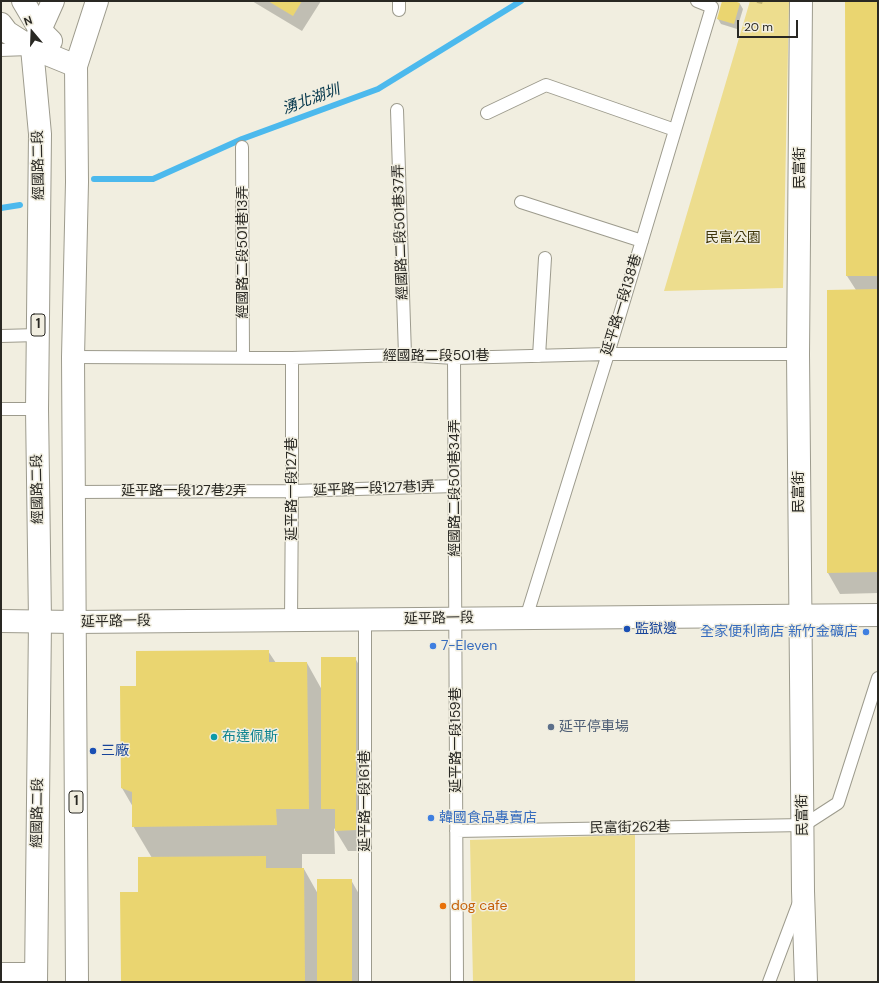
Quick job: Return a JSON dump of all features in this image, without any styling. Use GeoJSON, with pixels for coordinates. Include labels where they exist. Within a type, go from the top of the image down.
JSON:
{"type":"FeatureCollection","features":[{"type":"Feature","properties":{"kind":"street"},"geometry":{"type":"LineString","coordinates":[[23,1],[36,39]]}},
{"type":"Feature","properties":{"kind":"street","name":"經國路二段"},"geometry":{"type":"LineString","coordinates":[[36,978],[40,622],[37,409],[40,134],[36,39],[53,1]]}},
{"type":"Feature","properties":{"kind":"street","name":"1"},"geometry":{"type":"LineString","coordinates":[[77,982],[73,357],[78,182],[76,66],[97,1]]}},
{"type":"Feature","properties":{"kind":"street","name":"民富街"},"geometry":{"type":"LineString","coordinates":[[801,1],[798,354],[800,615],[804,825],[803,891],[806,982]]}},
{"type":"Feature","properties":{"kind":"street"},"geometry":{"type":"LineString","coordinates":[[1,24],[7,32],[36,39],[76,66]]}},
{"type":"Feature","properties":{"kind":"street","name":"延平路一段"},"geometry":{"type":"LineString","coordinates":[[1,621],[75,622],[365,620],[878,614]]}},
{"type":"Feature","properties":{"kind":"street"},"geometry":{"type":"LineString","coordinates":[[1,974],[36,978]]}},
{"type":"Feature","properties":{"kind":"lane","name":"延平路一段138巷"},"geometry":{"type":"LineString","coordinates":[[526,618],[608,354],[712,7],[697,1]]}},
{"type":"Feature","properties":{"kind":"lane"},"geometry":{"type":"LineString","coordinates":[[1,50],[36,39]]}},
{"type":"Feature","properties":{"kind":"lane"},"geometry":{"type":"LineString","coordinates":[[488,113],[546,85],[675,130]]}},
{"type":"Feature","properties":{"kind":"lane","name":"經國路二段501巷37弄"},"geometry":{"type":"LineString","coordinates":[[397,110],[405,355]]}},
{"type":"Feature","properties":{"kind":"lane","name":"經國路二段501巷13弄"},"geometry":{"type":"LineString","coordinates":[[242,147],[243,357]]}},
{"type":"Feature","properties":{"kind":"lane"},"geometry":{"type":"LineString","coordinates":[[521,202],[642,241]]}},
{"type":"Feature","properties":{"kind":"lane"},"geometry":{"type":"LineString","coordinates":[[539,356],[544,258]]}},
{"type":"Feature","properties":{"kind":"lane"},"geometry":{"type":"LineString","coordinates":[[1,336],[38,335]]}},
{"type":"Feature","properties":{"kind":"lane","name":"經國路二段501巷"},"geometry":{"type":"LineString","coordinates":[[73,357],[292,358],[405,355],[454,358],[608,354],[798,354]]}},
{"type":"Feature","properties":{"kind":"lane","name":"延平路一段127巷"},"geometry":{"type":"LineString","coordinates":[[291,620],[292,358]]}},
{"type":"Feature","properties":{"kind":"lane","name":"經國路二段501巷34弄"},"geometry":{"type":"LineString","coordinates":[[454,358],[456,619]]}},
{"type":"Feature","properties":{"kind":"lane"},"geometry":{"type":"LineString","coordinates":[[1,409],[37,409]]}},
{"type":"Feature","properties":{"kind":"lane","name":"延平路一段127巷1弄"},"geometry":{"type":"LineString","coordinates":[[292,491],[455,486]]}},
{"type":"Feature","properties":{"kind":"lane","name":"延平路一段127巷2弄"},"geometry":{"type":"LineString","coordinates":[[75,492],[292,491]]}},
{"type":"Feature","properties":{"kind":"lane","name":"延平路一段159巷"},"geometry":{"type":"LineString","coordinates":[[456,619],[457,982]]}},
{"type":"Feature","properties":{"kind":"lane","name":"延平路一段161巷"},"geometry":{"type":"LineString","coordinates":[[365,620],[365,982]]}},
{"type":"Feature","properties":{"kind":"lane"},"geometry":{"type":"LineString","coordinates":[[804,825],[838,803],[878,678]]}},
{"type":"Feature","properties":{"kind":"lane","name":"民富街262巷"},"geometry":{"type":"LineString","coordinates":[[456,831],[804,825]]}},
{"type":"Feature","properties":{"kind":"lane"},"geometry":{"type":"LineString","coordinates":[[769,982],[803,891]]}},
{"type":"Feature","properties":{"kind":"green space","name":"民富公園"},"geometry":{"type":"Polygon","coordinates":[[[750,1],[789,1],[783,288],[664,291],[750,1]]]}},
{"type":"Feature","properties":{"kind":"green space"},"geometry":{"type":"Polygon","coordinates":[[[635,835],[635,982],[473,982],[470,840],[635,835]]]}},
{"type":"Feature","properties":{"kind":"building"},"geometry":{"type":"Polygon","coordinates":[[[268,1],[302,1],[293,16],[268,1]]]}},
{"type":"Feature","properties":{"kind":"building"},"geometry":{"type":"Polygon","coordinates":[[[722,1],[734,1],[740,3],[734,24],[717,19],[722,1]]]}},
{"type":"Feature","properties":{"kind":"building"},"geometry":{"type":"Polygon","coordinates":[[[845,1],[878,1],[878,276],[846,276],[845,1]]]}},
{"type":"Feature","properties":{"kind":"building"},"geometry":{"type":"Polygon","coordinates":[[[878,289],[878,572],[827,573],[827,290],[878,289]]]}},
{"type":"Feature","properties":{"kind":"building","name":"布達佩斯"},"geometry":{"type":"Polygon","coordinates":[[[269,650],[269,662],[307,662],[309,809],[276,809],[277,825],[132,827],[132,792],[121,788],[120,686],[136,686],[136,651],[269,650]]]}},
{"type":"Feature","properties":{"kind":"building"},"geometry":{"type":"Polygon","coordinates":[[[321,657],[356,657],[356,830],[335,831],[335,809],[321,809],[321,657]]]}},
{"type":"Feature","properties":{"kind":"building"},"geometry":{"type":"Polygon","coordinates":[[[266,856],[266,868],[304,868],[305,982],[121,982],[120,892],[138,892],[138,857],[266,856]]]}},
{"type":"Feature","properties":{"kind":"building"},"geometry":{"type":"Polygon","coordinates":[[[317,879],[352,879],[352,982],[317,982],[317,879]]]}},
{"type":"Feature","properties":{"kind":"waterway","name":"湧北湖圳"},"geometry":{"type":"LineString","coordinates":[[94,179],[153,179],[242,139],[378,89],[521,1]]}},
{"type":"Feature","properties":{"kind":"waterway","name":"湧北湖圳"},"geometry":{"type":"LineString","coordinates":[[1,208],[20,205]]}},
{"type":"Feature","properties":{"kind":"place","name":"監獄邊"},"geometry":{"type":"Point","coordinates":[627,629]}},
{"type":"Feature","properties":{"kind":"place","name":"全家便利商店 新竹金礦店"},"geometry":{"type":"Point","coordinates":[866,632]}},
{"type":"Feature","properties":{"kind":"place","name":"7-Eleven"},"geometry":{"type":"Point","coordinates":[433,646]}},
{"type":"Feature","properties":{"kind":"place","name":"延平停車場"},"geometry":{"type":"Point","coordinates":[551,727]}},
{"type":"Feature","properties":{"kind":"place","name":"布達佩斯"},"geometry":{"type":"Point","coordinates":[214,737]}},
{"type":"Feature","properties":{"kind":"place","name":"三廠"},"geometry":{"type":"Point","coordinates":[93,751]}},
{"type":"Feature","properties":{"kind":"place","name":"韓國食品專賣店"},"geometry":{"type":"Point","coordinates":[431,818]}},
{"type":"Feature","properties":{"kind":"place","name":"dog cafe"},"geometry":{"type":"Point","coordinates":[443,906]}}]}
